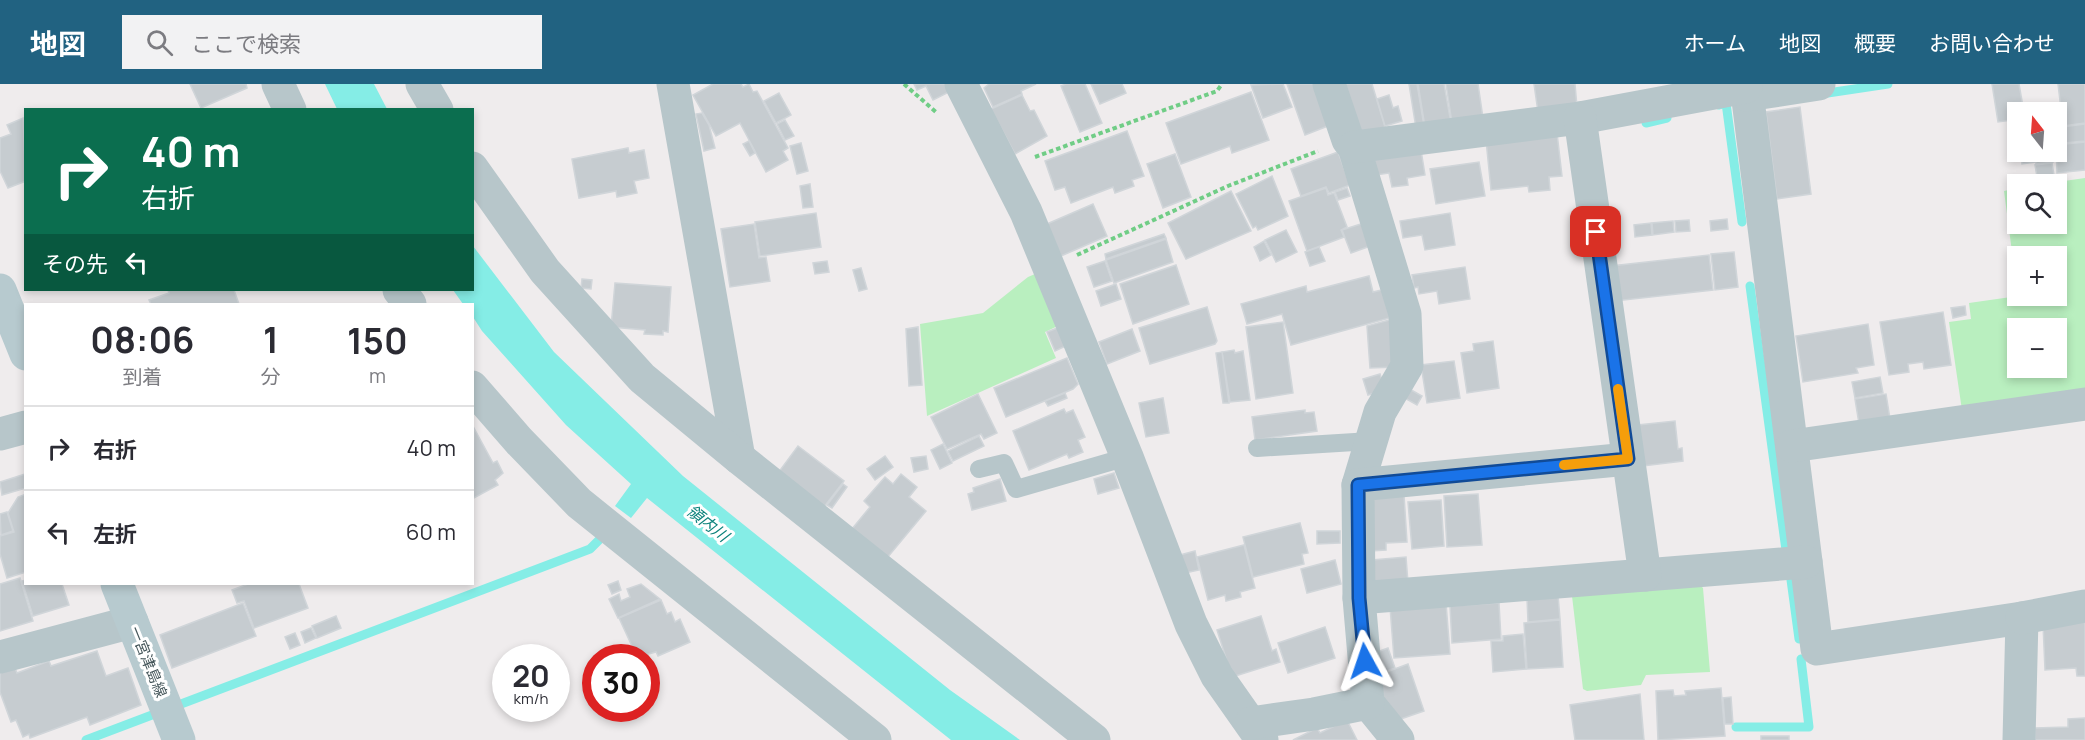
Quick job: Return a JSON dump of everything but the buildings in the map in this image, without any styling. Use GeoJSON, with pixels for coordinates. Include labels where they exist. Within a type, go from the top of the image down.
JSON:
{"type":"FeatureCollection","features":[{"type":"Feature","properties":{"kind":"main road"},"geometry":{"type":"LineString","coordinates":[[0,290],[24,349]]}},
{"type":"Feature","properties":{"kind":"main road","name":"一宮津島線"},"geometry":{"type":"LineString","coordinates":[[117,585],[171,720]]}},
{"type":"Feature","properties":{"kind":"street"},"geometry":{"type":"LineString","coordinates":[[278,84],[289,108]]}},
{"type":"Feature","properties":{"kind":"street"},"geometry":{"type":"LineString","coordinates":[[422,84],[436,108]]}},
{"type":"Feature","properties":{"kind":"street"},"geometry":{"type":"LineString","coordinates":[[673,84],[739,458]]}},
{"type":"Feature","properties":{"kind":"street"},"geometry":{"type":"LineString","coordinates":[[961,84],[1004,168],[1049,268],[1191,624],[1216,676],[1256,731],[1314,714],[1368,703]]}},
{"type":"Feature","properties":{"kind":"street"},"geometry":{"type":"LineString","coordinates":[[1329,84],[1351,143],[1405,315],[1407,366],[1380,412],[1358,485],[1359,598],[1368,703],[1398,740]]}},
{"type":"Feature","properties":{"kind":"street"},"geometry":{"type":"LineString","coordinates":[[1351,143],[1580,118],[1746,89],[1819,84]]}},
{"type":"Feature","properties":{"kind":"street"},"geometry":{"type":"LineString","coordinates":[[1746,89],[1817,649],[2022,618],[2085,606]]}},
{"type":"Feature","properties":{"kind":"street"},"geometry":{"type":"LineString","coordinates":[[1580,118],[1645,575]]}},
{"type":"Feature","properties":{"kind":"street"},"geometry":{"type":"LineString","coordinates":[[474,171],[545,271],[642,378],[739,458],[1094,740]]}},
{"type":"Feature","properties":{"kind":"street"},"geometry":{"type":"LineString","coordinates":[[400,291],[409,303]]}},
{"type":"Feature","properties":{"kind":"street"},"geometry":{"type":"LineString","coordinates":[[474,389],[519,441],[579,503],[875,740]]}},
{"type":"Feature","properties":{"kind":"street"},"geometry":{"type":"LineString","coordinates":[[1792,446],[2085,404]]}},
{"type":"Feature","properties":{"kind":"street"},"geometry":{"type":"LineString","coordinates":[[0,434],[24,428]]}},
{"type":"Feature","properties":{"kind":"street"},"geometry":{"type":"LineString","coordinates":[[1358,485],[1628,459]]}},
{"type":"Feature","properties":{"kind":"street"},"geometry":{"type":"LineString","coordinates":[[1359,598],[1806,562]]}},
{"type":"Feature","properties":{"kind":"street"},"geometry":{"type":"LineString","coordinates":[[2019,740],[2022,618]]}},
{"type":"Feature","properties":{"kind":"street"},"geometry":{"type":"LineString","coordinates":[[0,657],[132,622]]}},
{"type":"Feature","properties":{"kind":"street"},"geometry":{"type":"LineString","coordinates":[[822,699],[840,740]]}},
{"type":"Feature","properties":{"kind":"lane"},"geometry":{"type":"LineString","coordinates":[[1257,448],[1371,441]]}},
{"type":"Feature","properties":{"kind":"lane"},"geometry":{"type":"LineString","coordinates":[[979,469],[1004,462],[1016,489],[1126,457]]}},
{"type":"Feature","properties":{"kind":"path"},"geometry":{"type":"LineString","coordinates":[[1004,168],[1217,91],[1222,84]]}},
{"type":"Feature","properties":{"kind":"path"},"geometry":{"type":"LineString","coordinates":[[1049,268],[1228,186],[1351,143]]}},
{"type":"Feature","properties":{"kind":"green space"},"geometry":{"type":"Polygon","coordinates":[[[2085,178],[2085,398],[1963,417],[1949,322],[1971,319],[1969,303],[2007,298],[2007,306],[2067,306],[2067,246],[2011,246],[2010,234],[2067,234],[2067,181],[2085,178]]]}},
{"type":"Feature","properties":{"kind":"green space"},"geometry":{"type":"Polygon","coordinates":[[[2007,190],[2007,214],[2004,191],[2007,190]]]}},
{"type":"Feature","properties":{"kind":"green space"},"geometry":{"type":"Polygon","coordinates":[[[1042,271],[1064,323],[1045,332],[1056,358],[927,416],[920,324],[983,313],[1028,277],[1042,271]]]}},
{"type":"Feature","properties":{"kind":"green space"},"geometry":{"type":"Polygon","coordinates":[[[1697,582],[1703,588],[1710,672],[1646,675],[1641,685],[1587,691],[1583,689],[1572,596],[1697,582]]]}},
{"type":"Feature","properties":{"kind":"water"},"geometry":{"type":"Polygon","coordinates":[[[325,84],[374,84],[386,108],[337,108],[325,84]]]}},
{"type":"Feature","properties":{"kind":"water","name":"領内川"},"geometry":{"type":"Polygon","coordinates":[[[474,247],[554,352],[683,476],[950,690],[1020,740],[951,740],[647,498],[631,518],[615,506],[631,484],[566,425],[482,331],[474,319],[474,303],[462,303],[454,291],[474,291],[474,247]]]}},
{"type":"Feature","properties":{"kind":"waterway"},"geometry":{"type":"LineString","coordinates":[[1821,94],[1888,84]]}},
{"type":"Feature","properties":{"kind":"waterway"},"geometry":{"type":"LineString","coordinates":[[1719,105],[1726,103],[1742,222]]}},
{"type":"Feature","properties":{"kind":"waterway"},"geometry":{"type":"LineString","coordinates":[[1646,123],[1667,118]]}},
{"type":"Feature","properties":{"kind":"waterway"},"geometry":{"type":"LineString","coordinates":[[1750,286],[1786,550]]}},
{"type":"Feature","properties":{"kind":"waterway"},"geometry":{"type":"LineString","coordinates":[[86,740],[590,549],[599,540]]}},
{"type":"Feature","properties":{"kind":"waterway"},"geometry":{"type":"LineString","coordinates":[[1791,580],[1799,639]]}},
{"type":"Feature","properties":{"kind":"waterway"},"geometry":{"type":"LineString","coordinates":[[1736,727],[1809,727],[1801,659]]}},
{"type":"Feature","properties":{"kind":"slow traffic"},"geometry":{"type":"LineString","coordinates":[[1564,465],[1628,459],[1618,389]]}},
{"type":"Feature","properties":{"kind":"route"},"geometry":{"type":"LineString","coordinates":[[1365,661],[1359,598],[1358,485],[1628,459],[1596,232]]}}]}
